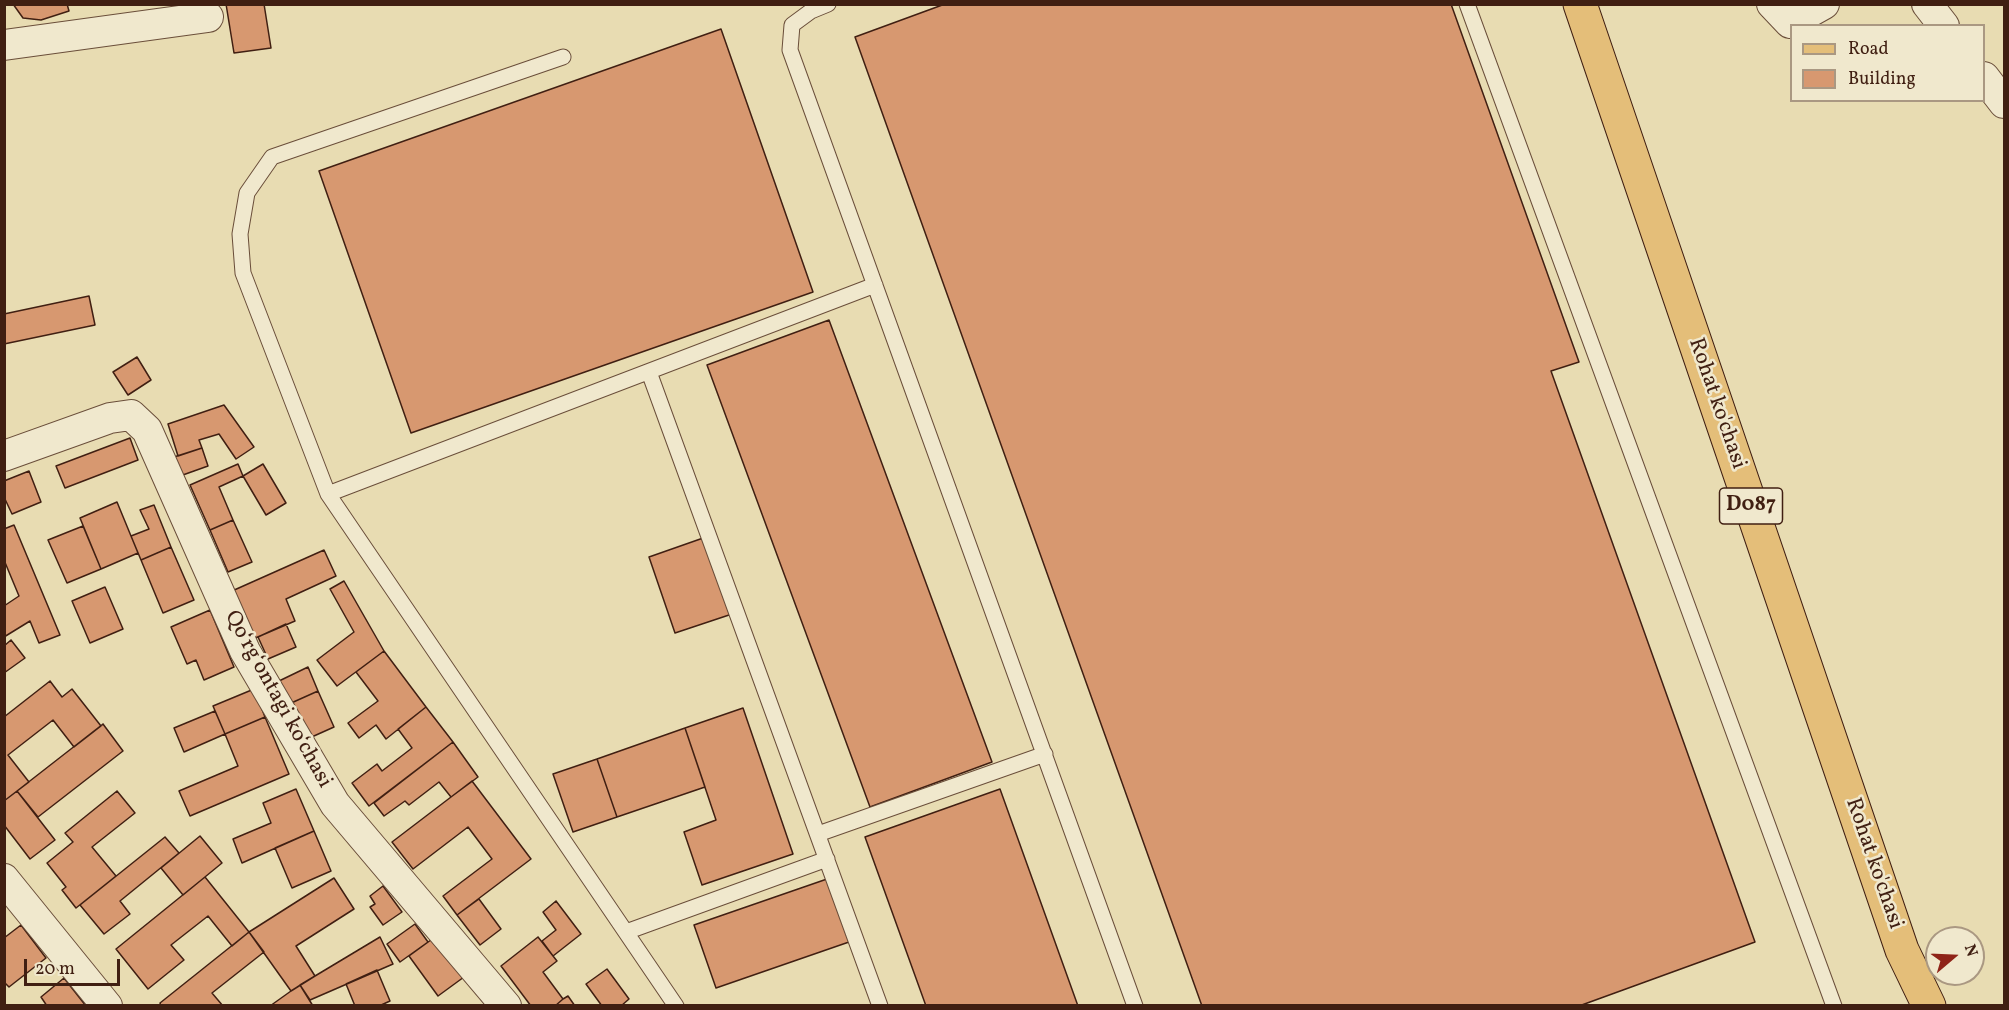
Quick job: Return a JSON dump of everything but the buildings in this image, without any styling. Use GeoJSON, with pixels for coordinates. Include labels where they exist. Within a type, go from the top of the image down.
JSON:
{"type":"FeatureCollection","features":[{"type":"Feature","properties":{"kind":"main road","name":"Rohat ko'chasi"},"geometry":{"type":"LineString","coordinates":[[1580,4],[1902,950],[1929,1005]]}},
{"type":"Feature","properties":{"kind":"street"},"geometry":{"type":"LineString","coordinates":[[1772,4],[1790,23],[1824,4]]}},
{"type":"Feature","properties":{"kind":"street"},"geometry":{"type":"LineString","coordinates":[[1927,4],[1942,24]]}},
{"type":"Feature","properties":{"kind":"street"},"geometry":{"type":"LineString","coordinates":[[4,45],[208,17]]}},
{"type":"Feature","properties":{"kind":"street"},"geometry":{"type":"LineString","coordinates":[[1985,79],[2004,103]]}},
{"type":"Feature","properties":{"kind":"street","name":"Qo‘rg‘ontagi ko‘chasi"},"geometry":{"type":"LineString","coordinates":[[4,456],[110,418],[131,415],[147,430],[245,651],[335,804],[506,1005]]}},
{"type":"Feature","properties":{"kind":"street"},"geometry":{"type":"LineString","coordinates":[[4,879],[107,1005]]}},
{"type":"Feature","properties":{"kind":"lane"},"geometry":{"type":"LineString","coordinates":[[828,4],[811,11],[792,25],[790,50],[1136,1005]]}},
{"type":"Feature","properties":{"kind":"lane"},"geometry":{"type":"LineString","coordinates":[[1467,4],[1834,1005]]}},
{"type":"Feature","properties":{"kind":"lane"},"geometry":{"type":"LineString","coordinates":[[563,57],[272,157],[247,193],[240,234],[243,273],[328,494],[676,1005]]}},
{"type":"Feature","properties":{"kind":"lane"},"geometry":{"type":"LineString","coordinates":[[328,494],[875,285]]}},
{"type":"Feature","properties":{"kind":"lane"},"geometry":{"type":"LineString","coordinates":[[649,372],[880,1005]]}},
{"type":"Feature","properties":{"kind":"lane"},"geometry":{"type":"LineString","coordinates":[[818,834],[1044,754]]}},
{"type":"Feature","properties":{"kind":"lane"},"geometry":{"type":"LineString","coordinates":[[626,932],[827,859]]}}]}
